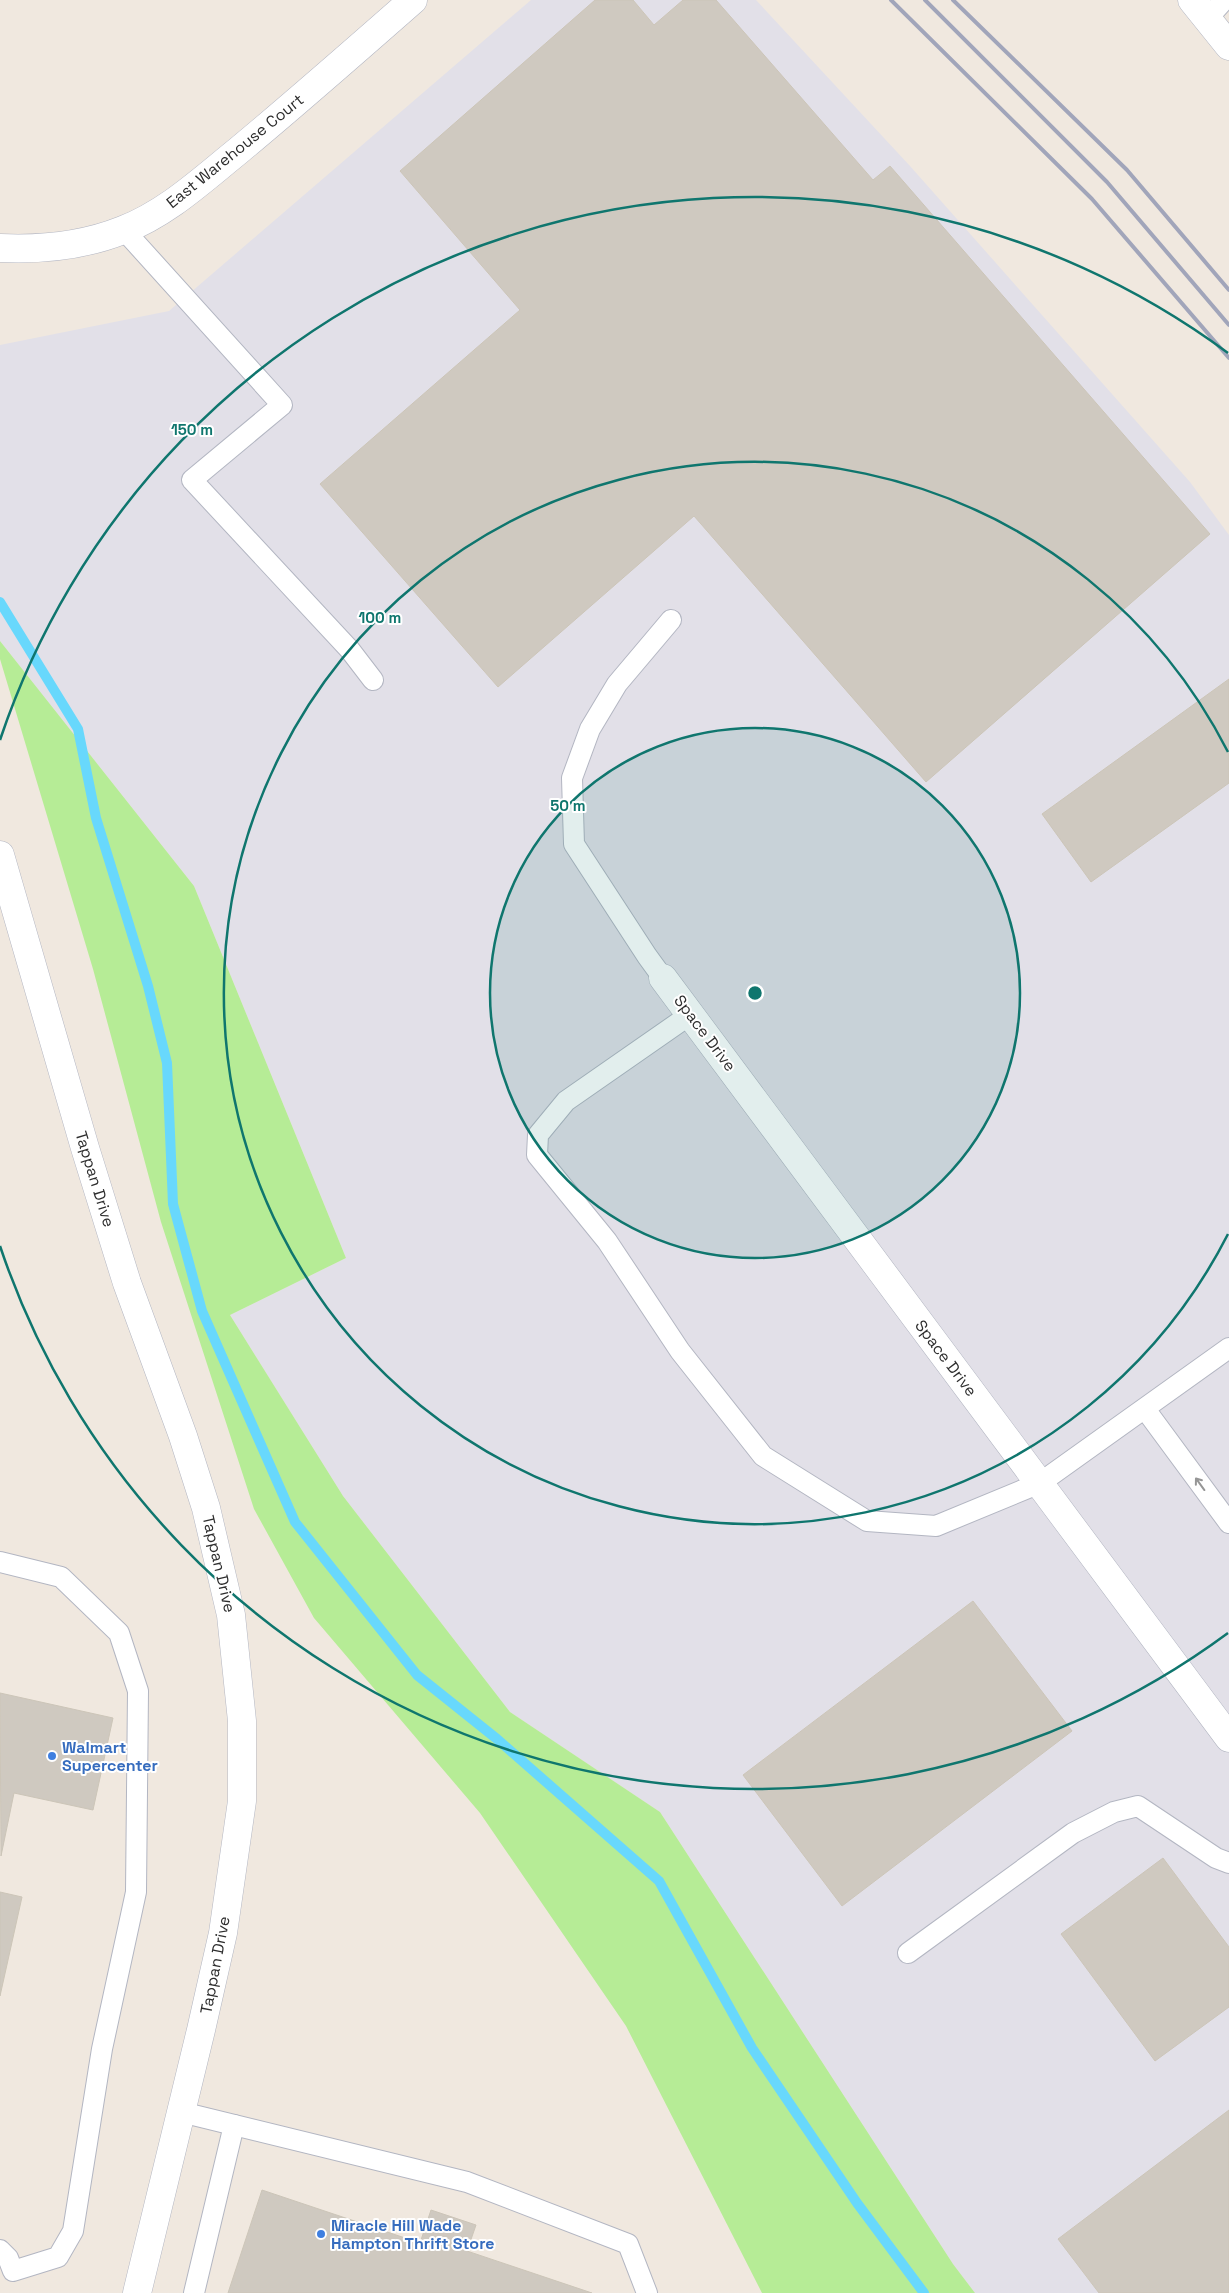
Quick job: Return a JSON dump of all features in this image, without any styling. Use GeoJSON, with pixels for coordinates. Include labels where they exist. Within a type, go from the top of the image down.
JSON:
{"type":"FeatureCollection","features":[{"type":"Feature","properties":{"kind":"street","name":"East Warehouse Court"},"geometry":{"type":"LineString","coordinates":[[0,248],[59,247],[96,240],[124,230],[177,200],[310,91],[413,0]]}},
{"type":"Feature","properties":{"kind":"street"},"geometry":{"type":"LineString","coordinates":[[1208,6],[1229,46]]}},
{"type":"Feature","properties":{"kind":"street","name":"Tappan Drive"},"geometry":{"type":"LineString","coordinates":[[0,855],[84,1148],[127,1283],[184,1436],[206,1508],[231,1615],[242,1721],[242,1801],[222,1933],[137,2293]]}},
{"type":"Feature","properties":{"kind":"street","name":"Space Drive"},"geometry":{"type":"LineString","coordinates":[[664,978],[1229,1738]]}},
{"type":"Feature","properties":{"kind":"lane"},"geometry":{"type":"LineString","coordinates":[[124,230],[282,405],[192,480],[350,650],[373,680]]}},
{"type":"Feature","properties":{"kind":"lane"},"geometry":{"type":"LineString","coordinates":[[664,978],[647,956],[574,844],[572,778],[590,729],[618,684],[671,620]]}},
{"type":"Feature","properties":{"kind":"lane"},"geometry":{"type":"LineString","coordinates":[[691,1014],[566,1101],[538,1136],[537,1155],[607,1240],[680,1351],[763,1456],[867,1521],[936,1526],[1040,1484],[1228,1350]]}},
{"type":"Feature","properties":{"kind":"lane"},"geometry":{"type":"LineString","coordinates":[[1145,1409],[1229,1523]]}},
{"type":"Feature","properties":{"kind":"lane"},"geometry":{"type":"LineString","coordinates":[[0,1562],[61,1576],[119,1633],[138,1690],[136,1892],[102,2049],[73,2231],[58,2257],[13,2271],[8,2258],[0,2250]]}},
{"type":"Feature","properties":{"kind":"lane"},"geometry":{"type":"LineString","coordinates":[[908,1953],[1073,1832],[1114,1812],[1138,1806],[1216,1858],[1229,1863]]}},
{"type":"Feature","properties":{"kind":"lane"},"geometry":{"type":"LineString","coordinates":[[181,2112],[467,2182],[628,2244],[647,2293]]}},
{"type":"Feature","properties":{"kind":"lane"},"geometry":{"type":"LineString","coordinates":[[194,2293],[234,2125]]}},
{"type":"Feature","properties":{"kind":"shaded area"},"geometry":{"type":"Polygon","coordinates":[[[531,0],[756,0],[910,166],[1190,482],[1229,535],[1229,2293],[975,2293],[953,2264],[660,1812],[510,1712],[343,1496],[230,1315],[346,1258],[194,886],[0,641],[0,345],[169,311],[531,0]]]}},
{"type":"Feature","properties":{"kind":"green space"},"geometry":{"type":"Polygon","coordinates":[[[0,641],[194,886],[346,1258],[230,1315],[343,1496],[510,1712],[660,1812],[953,2264],[975,2293],[762,2293],[626,2026],[480,1813],[314,1618],[254,1509],[161,1222],[93,969],[0,659],[0,641]]]}},
{"type":"Feature","properties":{"kind":"building"},"geometry":{"type":"Polygon","coordinates":[[[595,0],[633,0],[654,25],[683,0],[716,0],[873,180],[890,166],[1210,534],[926,782],[694,516],[498,687],[320,484],[520,310],[400,171],[595,0]]]}},
{"type":"Feature","properties":{"kind":"building"},"geometry":{"type":"Polygon","coordinates":[[[1229,679],[1229,783],[1091,882],[1042,814],[1229,679]]]}},
{"type":"Feature","properties":{"kind":"building"},"geometry":{"type":"Polygon","coordinates":[[[973,1601],[1072,1731],[842,1906],[743,1775],[973,1601]]]}},
{"type":"Feature","properties":{"kind":"building","name":"Walmart Supercenter"},"geometry":{"type":"Polygon","coordinates":[[[0,1693],[113,1718],[93,1810],[14,1793],[1,1856],[0,1693]]]}},
{"type":"Feature","properties":{"kind":"building"},"geometry":{"type":"Polygon","coordinates":[[[1163,1858],[1229,1947],[1229,2007],[1155,2061],[1061,1934],[1163,1858]]]}},
{"type":"Feature","properties":{"kind":"building"},"geometry":{"type":"Polygon","coordinates":[[[0,1892],[22,1897],[0,1996],[0,1892]]]}},
{"type":"Feature","properties":{"kind":"building"},"geometry":{"type":"Polygon","coordinates":[[[1229,2110],[1229,2293],[1099,2293],[1058,2239],[1229,2110]]]}},
{"type":"Feature","properties":{"kind":"building","name":"Miracle Hill Wade Hampton Thrift Store"},"geometry":{"type":"Polygon","coordinates":[[[262,2190],[420,2243],[431,2210],[476,2225],[467,2251],[592,2293],[228,2293],[262,2190]]]}},
{"type":"Feature","properties":{"kind":"waterway"},"geometry":{"type":"LineString","coordinates":[[0,602],[78,729],[96,818],[148,986],[167,1063],[173,1204],[202,1311],[295,1522],[417,1675],[497,1739],[659,1881],[752,2048],[857,2203],[924,2293]]}},
{"type":"Feature","properties":{"kind":"railway"},"geometry":{"type":"LineString","coordinates":[[891,0],[1092,199],[1229,358]]}},
{"type":"Feature","properties":{"kind":"railway"},"geometry":{"type":"LineString","coordinates":[[925,0],[1107,182],[1229,325]]}},
{"type":"Feature","properties":{"kind":"railway"},"geometry":{"type":"LineString","coordinates":[[953,0],[1127,170],[1229,290]]}},
{"type":"Feature","properties":{"kind":"place","name":"Walmart Supercenter"},"geometry":{"type":"Point","coordinates":[52,1756]}},
{"type":"Feature","properties":{"kind":"place","name":"Miracle Hill Wade Hampton Thrift Store"},"geometry":{"type":"Point","coordinates":[321,2234]}}]}
